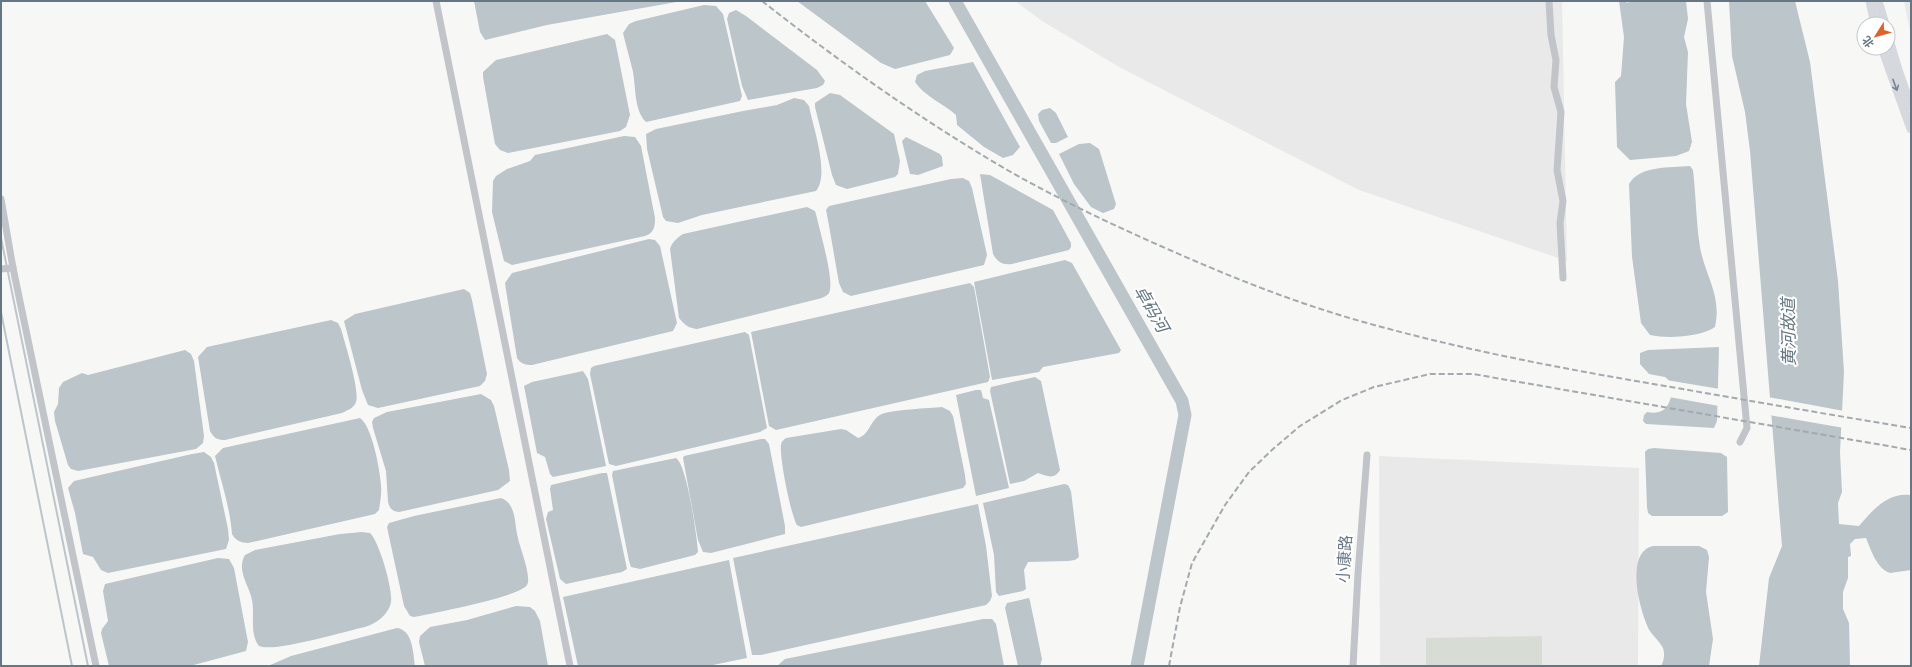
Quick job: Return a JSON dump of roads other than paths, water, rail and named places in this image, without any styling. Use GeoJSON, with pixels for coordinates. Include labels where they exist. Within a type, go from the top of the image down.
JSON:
{"type":"FeatureCollection","features":[{"type":"Feature","properties":{"kind":"main road"},"geometry":{"type":"LineString","coordinates":[[1870,1],[1873,16]]}},
{"type":"Feature","properties":{"kind":"main road"},"geometry":{"type":"LineString","coordinates":[[1878,1],[1883,16]]}},
{"type":"Feature","properties":{"kind":"main road"},"geometry":{"type":"LineString","coordinates":[[1885,56],[1911,129]]}},
{"type":"Feature","properties":{"kind":"main road"},"geometry":{"type":"LineString","coordinates":[[1894,56],[1911,106]]}},
{"type":"Feature","properties":{"kind":"street"},"geometry":{"type":"LineString","coordinates":[[436,1],[570,666]]}},
{"type":"Feature","properties":{"kind":"street"},"geometry":{"type":"LineString","coordinates":[[1549,1],[1551,35],[1556,60],[1554,87],[1561,112],[1557,170],[1563,201],[1560,223],[1563,278]]}},
{"type":"Feature","properties":{"kind":"street"},"geometry":{"type":"LineString","coordinates":[[1707,1],[1747,428],[1740,442]]}},
{"type":"Feature","properties":{"kind":"street"},"geometry":{"type":"LineString","coordinates":[[1,199],[7,268],[96,666]]}},
{"type":"Feature","properties":{"kind":"street","name":"小康路"},"geometry":{"type":"LineString","coordinates":[[1353,666],[1367,455]]}},
{"type":"Feature","properties":{"kind":"water"},"geometry":{"type":"Polygon","coordinates":[[[474,1],[682,1],[547,25],[485,40],[480,32],[474,1]]]}},
{"type":"Feature","properties":{"kind":"water"},"geometry":{"type":"Polygon","coordinates":[[[797,1],[925,1],[954,48],[950,55],[895,69],[881,63],[797,1]]]}},
{"type":"Feature","properties":{"kind":"water"},"geometry":{"type":"Polygon","coordinates":[[[1619,1],[1628,1],[1626,3],[1634,1],[1686,1],[1688,19],[1684,37],[1688,52],[1686,104],[1692,142],[1689,151],[1676,156],[1630,160],[1617,147],[1615,82],[1621,76],[1624,37],[1619,1]]]}},
{"type":"Feature","properties":{"kind":"water","name":"黄河故道"},"geometry":{"type":"Polygon","coordinates":[[[1729,1],[1795,1],[1810,62],[1838,281],[1844,372],[1840,452],[1842,492],[1838,503],[1839,524],[1859,526],[1881,503],[1895,496],[1911,495],[1911,570],[1890,573],[1885,571],[1881,568],[1872,553],[1866,538],[1855,539],[1850,544],[1851,556],[1848,557],[1848,578],[1843,592],[1843,609],[1849,623],[1850,666],[1759,666],[1769,578],[1782,546],[1750,151],[1745,112],[1732,56],[1729,1]]]}},
{"type":"Feature","properties":{"kind":"water"},"geometry":{"type":"Polygon","coordinates":[[[704,5],[716,6],[723,14],[742,96],[740,101],[646,122],[637,105],[633,72],[623,33],[629,24],[636,21],[704,5]]]}},
{"type":"Feature","properties":{"kind":"water"},"geometry":{"type":"Polygon","coordinates":[[[736,10],[817,70],[825,81],[823,85],[817,88],[748,100],[742,86],[727,19],[729,13],[736,10]]]}},
{"type":"Feature","properties":{"kind":"water"},"geometry":{"type":"Polygon","coordinates":[[[607,34],[615,40],[630,115],[626,127],[620,131],[508,153],[500,150],[495,144],[483,72],[496,60],[607,34]]]}},
{"type":"Feature","properties":{"kind":"water"},"geometry":{"type":"Polygon","coordinates":[[[973,62],[1020,147],[1013,155],[1003,158],[984,147],[957,125],[956,115],[924,92],[915,82],[917,75],[925,71],[973,62]]]}},
{"type":"Feature","properties":{"kind":"water"},"geometry":{"type":"Polygon","coordinates":[[[830,93],[840,95],[894,134],[900,161],[898,174],[895,177],[847,189],[836,185],[832,175],[815,107],[815,103],[830,93]]]}},
{"type":"Feature","properties":{"kind":"water"},"geometry":{"type":"Polygon","coordinates":[[[794,98],[804,100],[809,106],[817,138],[821,162],[821,174],[820,183],[816,191],[702,215],[678,223],[666,221],[663,217],[647,149],[646,134],[656,129],[777,105],[794,98]]]}},
{"type":"Feature","properties":{"kind":"water"},"geometry":{"type":"Polygon","coordinates":[[[1050,108],[1056,113],[1068,137],[1056,143],[1051,143],[1039,121],[1038,114],[1042,110],[1050,108]]]}},
{"type":"Feature","properties":{"kind":"water"},"geometry":{"type":"Polygon","coordinates":[[[624,136],[635,137],[641,146],[655,218],[652,231],[645,236],[512,265],[504,261],[492,212],[493,181],[496,176],[507,169],[530,161],[535,155],[624,136]]]}},
{"type":"Feature","properties":{"kind":"water"},"geometry":{"type":"Polygon","coordinates":[[[906,137],[940,154],[942,157],[943,166],[918,175],[910,174],[902,141],[906,137]]]}},
{"type":"Feature","properties":{"kind":"water"},"geometry":{"type":"Polygon","coordinates":[[[1090,143],[1099,149],[1116,204],[1114,209],[1103,213],[1091,207],[1074,184],[1059,154],[1079,144],[1090,143]]]}},
{"type":"Feature","properties":{"kind":"water"},"geometry":{"type":"Polygon","coordinates":[[[1690,166],[1693,170],[1700,247],[1715,295],[1717,316],[1715,327],[1693,335],[1666,337],[1650,335],[1641,323],[1632,257],[1629,184],[1640,173],[1648,170],[1690,166]]]}},
{"type":"Feature","properties":{"kind":"water"},"geometry":{"type":"Polygon","coordinates":[[[980,174],[990,175],[1053,210],[1071,243],[1069,250],[1012,264],[1003,264],[997,260],[993,254],[980,174]]]}},
{"type":"Feature","properties":{"kind":"water"},"geometry":{"type":"Polygon","coordinates":[[[963,178],[969,181],[972,188],[987,255],[984,265],[851,296],[843,292],[839,283],[826,210],[829,206],[951,179],[963,178]]]}},
{"type":"Feature","properties":{"kind":"water"},"geometry":{"type":"Polygon","coordinates":[[[807,207],[815,211],[824,245],[830,279],[828,294],[822,298],[697,329],[689,327],[679,318],[670,249],[672,244],[677,239],[683,234],[807,207]]]}},
{"type":"Feature","properties":{"kind":"water"},"geometry":{"type":"Polygon","coordinates":[[[649,239],[655,240],[660,246],[677,323],[673,331],[532,365],[523,364],[520,362],[517,358],[505,283],[512,273],[649,239]]]}},
{"type":"Feature","properties":{"kind":"water"},"geometry":{"type":"Polygon","coordinates":[[[1065,260],[1072,263],[1121,350],[1119,353],[1043,367],[1039,372],[992,380],[974,282],[1065,260]]]}},
{"type":"Feature","properties":{"kind":"water"},"geometry":{"type":"Polygon","coordinates":[[[970,283],[974,287],[990,377],[988,382],[776,430],[769,426],[751,332],[970,283]]]}},
{"type":"Feature","properties":{"kind":"water"},"geometry":{"type":"Polygon","coordinates":[[[464,289],[470,293],[472,300],[487,374],[485,381],[480,386],[378,408],[368,405],[362,390],[344,321],[355,314],[464,289]]]}},
{"type":"Feature","properties":{"kind":"water"},"geometry":{"type":"Polygon","coordinates":[[[331,320],[338,323],[349,355],[357,396],[354,406],[342,413],[225,440],[214,437],[210,431],[198,357],[207,347],[331,320]]]}},
{"type":"Feature","properties":{"kind":"water"},"geometry":{"type":"Polygon","coordinates":[[[745,332],[749,335],[767,428],[760,432],[616,466],[609,464],[590,374],[591,368],[594,366],[745,332]]]}},
{"type":"Feature","properties":{"kind":"water"},"geometry":{"type":"Polygon","coordinates":[[[1719,347],[1717,421],[1714,428],[1646,424],[1643,421],[1644,415],[1647,412],[1654,413],[1664,410],[1671,397],[1674,385],[1665,377],[1649,374],[1640,364],[1640,353],[1648,350],[1719,347]]]}},
{"type":"Feature","properties":{"kind":"water"},"geometry":{"type":"Polygon","coordinates":[[[185,350],[191,354],[194,361],[204,436],[203,443],[196,449],[78,471],[71,469],[68,465],[55,421],[54,412],[58,404],[59,388],[63,382],[82,373],[88,375],[185,350]]]}},
{"type":"Feature","properties":{"kind":"water"},"geometry":{"type":"Polygon","coordinates":[[[583,371],[588,379],[606,466],[553,477],[550,474],[545,457],[537,453],[524,386],[532,382],[583,371]]]}},
{"type":"Feature","properties":{"kind":"water"},"geometry":{"type":"Polygon","coordinates":[[[1035,377],[1041,381],[1060,470],[1053,476],[1038,473],[1024,481],[1010,484],[990,391],[991,387],[1035,377]]]}},
{"type":"Feature","properties":{"kind":"water"},"geometry":{"type":"Polygon","coordinates":[[[981,390],[983,398],[989,400],[1009,488],[976,496],[956,395],[981,390]]]}},
{"type":"Feature","properties":{"kind":"water"},"geometry":{"type":"Polygon","coordinates":[[[481,394],[491,400],[494,406],[509,470],[510,481],[498,490],[399,512],[392,509],[388,502],[386,471],[373,428],[372,422],[374,418],[387,412],[481,394]]]}},
{"type":"Feature","properties":{"kind":"water"},"geometry":{"type":"Polygon","coordinates":[[[942,407],[950,411],[953,416],[965,475],[966,484],[963,488],[801,527],[797,525],[789,499],[781,451],[781,444],[786,438],[841,429],[846,430],[858,438],[865,434],[875,419],[882,414],[902,410],[942,407]]]}},
{"type":"Feature","properties":{"kind":"water"},"geometry":{"type":"Polygon","coordinates":[[[360,418],[372,439],[379,469],[381,495],[379,510],[375,514],[248,543],[241,542],[235,538],[232,534],[228,506],[215,456],[223,448],[360,418]]]}},
{"type":"Feature","properties":{"kind":"water"},"geometry":{"type":"Polygon","coordinates":[[[765,439],[769,444],[785,526],[785,534],[711,553],[703,552],[698,540],[683,458],[684,456],[765,439]]]}},
{"type":"Feature","properties":{"kind":"water"},"geometry":{"type":"Polygon","coordinates":[[[1654,448],[1721,453],[1727,457],[1728,512],[1722,516],[1652,516],[1648,513],[1645,452],[1648,449],[1654,448]]]}},
{"type":"Feature","properties":{"kind":"water"},"geometry":{"type":"Polygon","coordinates":[[[204,452],[211,457],[214,463],[228,529],[229,540],[226,549],[108,573],[101,570],[93,557],[83,554],[75,513],[68,488],[74,481],[204,452]]]}},
{"type":"Feature","properties":{"kind":"water"},"geometry":{"type":"Polygon","coordinates":[[[676,458],[680,463],[688,487],[694,518],[698,552],[695,555],[640,569],[631,567],[612,475],[613,471],[676,458]]]}},
{"type":"Feature","properties":{"kind":"water"},"geometry":{"type":"Polygon","coordinates":[[[607,473],[627,569],[622,572],[566,584],[560,579],[546,519],[548,512],[553,510],[550,489],[551,485],[607,473]]]}},
{"type":"Feature","properties":{"kind":"water"},"geometry":{"type":"Polygon","coordinates":[[[1064,484],[1068,485],[1071,491],[1079,557],[1075,560],[1068,561],[1028,562],[1024,570],[1026,589],[999,596],[996,592],[994,555],[983,503],[1064,484]]]}},
{"type":"Feature","properties":{"kind":"water"},"geometry":{"type":"Polygon","coordinates":[[[501,498],[510,505],[514,515],[518,538],[527,569],[527,585],[521,590],[493,599],[414,617],[410,616],[404,606],[387,527],[389,523],[414,516],[501,498]]]}},
{"type":"Feature","properties":{"kind":"water"},"geometry":{"type":"Polygon","coordinates":[[[978,504],[986,546],[992,596],[986,605],[761,655],[752,655],[733,558],[978,504]]]}},
{"type":"Feature","properties":{"kind":"water"},"geometry":{"type":"Polygon","coordinates":[[[362,532],[370,533],[374,538],[385,566],[391,596],[388,611],[378,621],[369,626],[279,647],[259,646],[253,630],[252,600],[242,572],[245,555],[255,550],[340,534],[362,532]]]}},
{"type":"Feature","properties":{"kind":"water"},"geometry":{"type":"Polygon","coordinates":[[[1653,546],[1699,546],[1707,550],[1709,557],[1706,592],[1713,639],[1709,666],[1661,666],[1664,657],[1663,648],[1650,631],[1646,622],[1642,611],[1637,584],[1639,559],[1644,551],[1653,546]]]}},
{"type":"Feature","properties":{"kind":"water"},"geometry":{"type":"Polygon","coordinates":[[[218,558],[229,559],[234,568],[248,642],[246,651],[190,666],[109,666],[101,633],[108,621],[103,591],[105,584],[218,558]]]}},
{"type":"Feature","properties":{"kind":"water"},"geometry":{"type":"Polygon","coordinates":[[[729,560],[747,658],[708,666],[578,666],[563,597],[729,560]]]}},
{"type":"Feature","properties":{"kind":"water"},"geometry":{"type":"Polygon","coordinates":[[[1029,598],[1042,659],[1040,666],[1018,666],[1005,608],[1007,603],[1029,598]]]}},
{"type":"Feature","properties":{"kind":"water"},"geometry":{"type":"Polygon","coordinates":[[[516,606],[530,607],[535,611],[540,621],[548,666],[425,666],[419,642],[420,636],[430,627],[467,620],[516,606]]]}},
{"type":"Feature","properties":{"kind":"water"},"geometry":{"type":"Polygon","coordinates":[[[983,619],[992,619],[996,624],[1004,666],[777,666],[785,659],[983,619]]]}},
{"type":"Feature","properties":{"kind":"water"},"geometry":{"type":"Polygon","coordinates":[[[397,628],[406,633],[409,637],[413,649],[415,666],[268,666],[291,656],[397,628]]]}},
{"type":"Feature","properties":{"kind":"waterway","name":"卓码河"},"geometry":{"type":"LineString","coordinates":[[955,1],[1182,401],[1185,415],[1137,666]]}},
{"type":"Feature","properties":{"kind":"waterway"},"geometry":{"type":"LineString","coordinates":[[1,238],[88,666]]}},
{"type":"Feature","properties":{"kind":"waterway"},"geometry":{"type":"LineString","coordinates":[[1,312],[72,666]]}},
{"type":"Feature","properties":{"kind":"railway"},"geometry":{"type":"LineString","coordinates":[[762,1],[852,69],[914,112],[1009,171],[1069,203],[1131,233],[1261,288],[1330,312],[1392,330],[1511,358],[1911,428]]}},
{"type":"Feature","properties":{"kind":"railway"},"geometry":{"type":"LineString","coordinates":[[1169,666],[1180,607],[1192,563],[1225,505],[1249,472],[1300,426],[1342,400],[1374,387],[1430,374],[1473,374],[1911,450]]}}]}
